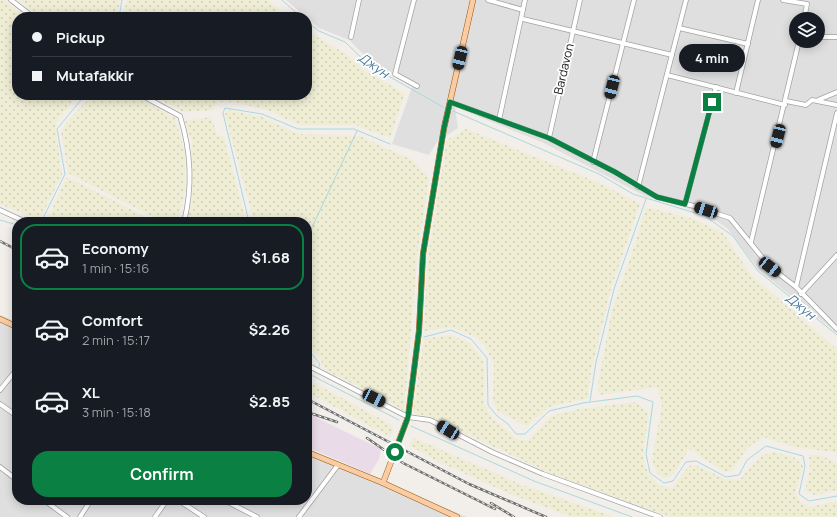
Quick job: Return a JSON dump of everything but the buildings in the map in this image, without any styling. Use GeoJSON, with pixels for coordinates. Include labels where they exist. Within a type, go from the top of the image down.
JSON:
{"type":"FeatureCollection","features":[{"type":"Feature","properties":{"kind":"main road"},"geometry":{"type":"LineString","coordinates":[[383,483],[408,417],[419,331],[423,254],[444,128],[473,0]]}},
{"type":"Feature","properties":{"kind":"main road"},"geometry":{"type":"LineString","coordinates":[[0,319],[12,325]]}},
{"type":"Feature","properties":{"kind":"main road"},"geometry":{"type":"LineString","coordinates":[[312,454],[383,483],[457,517]]}},
{"type":"Feature","properties":{"kind":"street"},"geometry":{"type":"LineString","coordinates":[[11,0],[27,12]]}},
{"type":"Feature","properties":{"kind":"street"},"geometry":{"type":"LineString","coordinates":[[351,37],[359,0]]}},
{"type":"Feature","properties":{"kind":"street"},"geometry":{"type":"LineString","coordinates":[[414,0],[395,74],[417,86]]}},
{"type":"Feature","properties":{"kind":"street"},"geometry":{"type":"LineString","coordinates":[[488,0],[523,10]]}},
{"type":"Feature","properties":{"kind":"street"},"geometry":{"type":"LineString","coordinates":[[499,120],[523,19],[525,0]]}},
{"type":"Feature","properties":{"kind":"street","name":"Bardavon"},"geometry":{"type":"LineString","coordinates":[[549,138],[580,0]]}},
{"type":"Feature","properties":{"kind":"street"},"geometry":{"type":"LineString","coordinates":[[593,162],[634,0]]}},
{"type":"Feature","properties":{"kind":"street"},"geometry":{"type":"LineString","coordinates":[[638,187],[686,0]]}},
{"type":"Feature","properties":{"kind":"street"},"geometry":{"type":"LineString","coordinates":[[736,93],[758,0]]}},
{"type":"Feature","properties":{"kind":"street"},"geometry":{"type":"LineString","coordinates":[[783,0],[807,4],[805,12]]}},
{"type":"Feature","properties":{"kind":"street"},"geometry":{"type":"LineString","coordinates":[[523,19],[573,32],[624,42],[672,55]]}},
{"type":"Feature","properties":{"kind":"street"},"geometry":{"type":"LineString","coordinates":[[679,28],[748,44]]}},
{"type":"Feature","properties":{"kind":"street"},"geometry":{"type":"LineString","coordinates":[[825,37],[837,37]]}},
{"type":"Feature","properties":{"kind":"street"},"geometry":{"type":"LineString","coordinates":[[751,242],[797,48]]}},
{"type":"Feature","properties":{"kind":"street"},"geometry":{"type":"LineString","coordinates":[[667,75],[736,93],[785,103],[806,105],[812,100],[818,100],[837,105]]}},
{"type":"Feature","properties":{"kind":"street"},"geometry":{"type":"LineString","coordinates":[[685,204],[716,87]]}},
{"type":"Feature","properties":{"kind":"street"},"geometry":{"type":"LineString","coordinates":[[818,100],[837,92]]}},
{"type":"Feature","properties":{"kind":"street"},"geometry":{"type":"LineString","coordinates":[[151,100],[178,114],[182,122],[189,152],[190,178],[185,217]]}},
{"type":"Feature","properties":{"kind":"street"},"geometry":{"type":"LineString","coordinates":[[450,102],[549,138],[615,172],[657,197],[730,218],[770,267],[796,287],[801,294],[837,329]]}},
{"type":"Feature","properties":{"kind":"street"},"geometry":{"type":"LineString","coordinates":[[796,287],[837,113]]}},
{"type":"Feature","properties":{"kind":"street"},"geometry":{"type":"LineString","coordinates":[[0,210],[15,217]]}},
{"type":"Feature","properties":{"kind":"street"},"geometry":{"type":"LineString","coordinates":[[801,294],[837,255]]}},
{"type":"Feature","properties":{"kind":"street"},"geometry":{"type":"LineString","coordinates":[[312,368],[408,417],[430,420],[492,452],[543,474],[660,517]]}},
{"type":"Feature","properties":{"kind":"street"},"geometry":{"type":"LineString","coordinates":[[0,390],[12,375]]}},
{"type":"Feature","properties":{"kind":"street"},"geometry":{"type":"LineString","coordinates":[[0,404],[12,412]]}},
{"type":"Feature","properties":{"kind":"street"},"geometry":{"type":"LineString","coordinates":[[312,499],[338,465]]}},
{"type":"Feature","properties":{"kind":"street"},"geometry":{"type":"LineString","coordinates":[[0,467],[12,476]]}},
{"type":"Feature","properties":{"kind":"street"},"geometry":{"type":"LineString","coordinates":[[51,505],[67,517]]}},
{"type":"Feature","properties":{"kind":"street"},"geometry":{"type":"LineString","coordinates":[[80,517],[88,505]]}},
{"type":"Feature","properties":{"kind":"street"},"geometry":{"type":"LineString","coordinates":[[155,517],[163,505]]}},
{"type":"Feature","properties":{"kind":"street"},"geometry":{"type":"LineString","coordinates":[[186,505],[204,517]]}},
{"type":"Feature","properties":{"kind":"street"},"geometry":{"type":"LineString","coordinates":[[234,505],[257,517]]}},
{"type":"Feature","properties":{"kind":"street"},"geometry":{"type":"LineString","coordinates":[[298,517],[307,505]]}},
{"type":"Feature","properties":{"kind":"shaded area"},"geometry":{"type":"Polygon","coordinates":[[[286,0],[837,0],[837,333],[759,270],[727,228],[706,214],[645,196],[544,143],[455,107],[458,128],[437,142],[429,155],[392,144],[412,87],[369,60],[349,40],[319,28],[312,22],[312,12],[300,12],[286,0]]]}},
{"type":"Feature","properties":{"kind":"shaded area"},"geometry":{"type":"Polygon","coordinates":[[[0,315],[12,320],[12,505],[312,505],[312,451],[467,517],[0,517],[0,315]]]}},
{"type":"Feature","properties":{"kind":"shaded area"},"geometry":{"type":"Polygon","coordinates":[[[312,415],[381,449],[379,459],[370,474],[312,449],[312,415]]]}},
{"type":"Feature","properties":{"kind":"green space"},"geometry":{"type":"Polygon","coordinates":[[[0,0],[5,0],[18,12],[12,12],[12,100],[74,100],[55,124],[62,175],[41,217],[32,217],[0,204],[0,0]]]}},
{"type":"Feature","properties":{"kind":"green space"},"geometry":{"type":"Polygon","coordinates":[[[19,0],[119,0],[120,4],[118,12],[32,12],[19,0]]]}},
{"type":"Feature","properties":{"kind":"green space"},"geometry":{"type":"Polygon","coordinates":[[[127,0],[268,0],[282,12],[123,12],[127,0]]]}},
{"type":"Feature","properties":{"kind":"green space"},"geometry":{"type":"Polygon","coordinates":[[[312,34],[346,54],[364,70],[405,94],[390,138],[356,125],[299,125],[270,111],[235,102],[218,102],[212,110],[183,112],[161,100],[312,100],[312,34]]]}},
{"type":"Feature","properties":{"kind":"green space"},"geometry":{"type":"Polygon","coordinates":[[[87,100],[143,100],[175,118],[185,153],[185,188],[179,217],[153,217],[68,173],[61,132],[67,122],[87,100]]]}},
{"type":"Feature","properties":{"kind":"green space"},"geometry":{"type":"Polygon","coordinates":[[[228,110],[262,117],[297,134],[360,136],[412,160],[429,178],[418,250],[404,411],[378,396],[324,370],[321,360],[312,349],[312,217],[253,217],[225,114],[228,110]]]}},
{"type":"Feature","properties":{"kind":"green space"},"geometry":{"type":"Polygon","coordinates":[[[211,117],[217,135],[224,137],[245,217],[188,217],[192,201],[192,142],[185,121],[211,117]]]}},
{"type":"Feature","properties":{"kind":"green space"},"geometry":{"type":"Polygon","coordinates":[[[466,129],[604,185],[640,204],[611,288],[591,371],[588,398],[549,407],[527,426],[498,411],[493,402],[494,365],[485,346],[475,337],[452,327],[424,331],[428,258],[447,140],[466,129]]]}},
{"type":"Feature","properties":{"kind":"green space"},"geometry":{"type":"Polygon","coordinates":[[[67,177],[146,217],[48,217],[67,177]]]}},
{"type":"Feature","properties":{"kind":"green space"},"geometry":{"type":"Polygon","coordinates":[[[646,207],[694,219],[723,233],[751,275],[837,349],[837,454],[834,452],[795,447],[763,437],[747,448],[732,471],[725,472],[689,449],[672,476],[664,478],[656,472],[652,459],[662,406],[657,387],[599,395],[598,384],[612,310],[646,207]]]}},
{"type":"Feature","properties":{"kind":"green space"},"geometry":{"type":"Polygon","coordinates":[[[450,335],[470,343],[483,359],[485,375],[484,404],[491,416],[518,440],[528,440],[551,416],[579,409],[636,402],[648,413],[643,458],[648,474],[660,486],[672,488],[689,466],[695,465],[725,479],[740,480],[750,467],[763,455],[774,452],[795,458],[803,466],[795,494],[801,502],[810,507],[837,501],[837,517],[670,517],[549,473],[431,417],[416,415],[413,411],[424,339],[450,335]]]}},
{"type":"Feature","properties":{"kind":"green space"},"geometry":{"type":"Polygon","coordinates":[[[314,383],[392,425],[393,432],[389,436],[312,395],[312,386],[314,383]]]}},
{"type":"Feature","properties":{"kind":"green space"},"geometry":{"type":"Polygon","coordinates":[[[414,438],[522,485],[615,517],[572,517],[513,495],[437,461],[409,445],[414,438]]]}},
{"type":"Feature","properties":{"kind":"green space"},"geometry":{"type":"Polygon","coordinates":[[[809,455],[820,455],[837,463],[837,490],[815,495],[805,491],[810,469],[809,455]]]}},
{"type":"Feature","properties":{"kind":"waterway"},"geometry":{"type":"LineString","coordinates":[[120,12],[122,0]]}},
{"type":"Feature","properties":{"kind":"waterway","name":"Джун"},"geometry":{"type":"LineString","coordinates":[[282,0],[295,12]]}},
{"type":"Feature","properties":{"kind":"waterway","name":"Джун"},"geometry":{"type":"LineString","coordinates":[[312,26],[319,31],[345,42],[369,65],[443,107]]}},
{"type":"Feature","properties":{"kind":"waterway"},"geometry":{"type":"LineString","coordinates":[[44,217],[65,174],[57,129],[81,100]]}},
{"type":"Feature","properties":{"kind":"waterway"},"geometry":{"type":"LineString","coordinates":[[248,217],[223,113],[225,108],[262,114],[298,129],[354,129],[390,144]]}},
{"type":"Feature","properties":{"kind":"waterway","name":"Джун"},"geometry":{"type":"LineString","coordinates":[[453,111],[599,174],[633,194],[705,216],[733,236],[758,271],[837,335]]}},
{"type":"Feature","properties":{"kind":"waterway"},"geometry":{"type":"LineString","coordinates":[[312,227],[357,131]]}},
{"type":"Feature","properties":{"kind":"waterway"},"geometry":{"type":"LineString","coordinates":[[590,401],[596,362],[614,289],[646,199]]}},
{"type":"Feature","properties":{"kind":"waterway"},"geometry":{"type":"LineString","coordinates":[[0,220],[12,224]]}},
{"type":"Feature","properties":{"kind":"waterway"},"geometry":{"type":"LineString","coordinates":[[424,337],[451,330],[471,339],[487,358],[488,405],[516,434],[525,434],[549,411],[583,403],[637,396],[653,402],[646,454],[650,473],[664,483],[673,481],[686,462],[696,461],[726,477],[739,475],[747,460],[766,446],[803,456],[805,466],[799,494],[809,501],[837,496]]}},
{"type":"Feature","properties":{"kind":"waterway"},"geometry":{"type":"LineString","coordinates":[[312,354],[320,364],[318,369]]}},
{"type":"Feature","properties":{"kind":"waterway"},"geometry":{"type":"LineString","coordinates":[[312,376],[399,420]]}},
{"type":"Feature","properties":{"kind":"waterway"},"geometry":{"type":"LineString","coordinates":[[411,426],[534,481],[632,517]]}},
{"type":"Feature","properties":{"kind":"railway"},"geometry":{"type":"LineString","coordinates":[[0,241],[12,247]]}},
{"type":"Feature","properties":{"kind":"railway"},"geometry":{"type":"LineString","coordinates":[[312,402],[469,484],[546,517]]}},
{"type":"Feature","properties":{"kind":"railway"},"geometry":{"type":"LineString","coordinates":[[312,414],[337,422]]}},
{"type":"Feature","properties":{"kind":"railway"},"geometry":{"type":"LineString","coordinates":[[367,438],[403,463],[495,509]]}},
{"type":"Feature","properties":{"kind":"railway"},"geometry":{"type":"LineString","coordinates":[[491,503],[514,517]]}},
{"type":"Feature","properties":{"kind":"route"},"geometry":{"type":"LineString","coordinates":[[395,452],[408,417],[419,331],[423,254],[444,128],[450,102],[549,138],[615,172],[657,197],[685,204],[712,102]]}}]}
